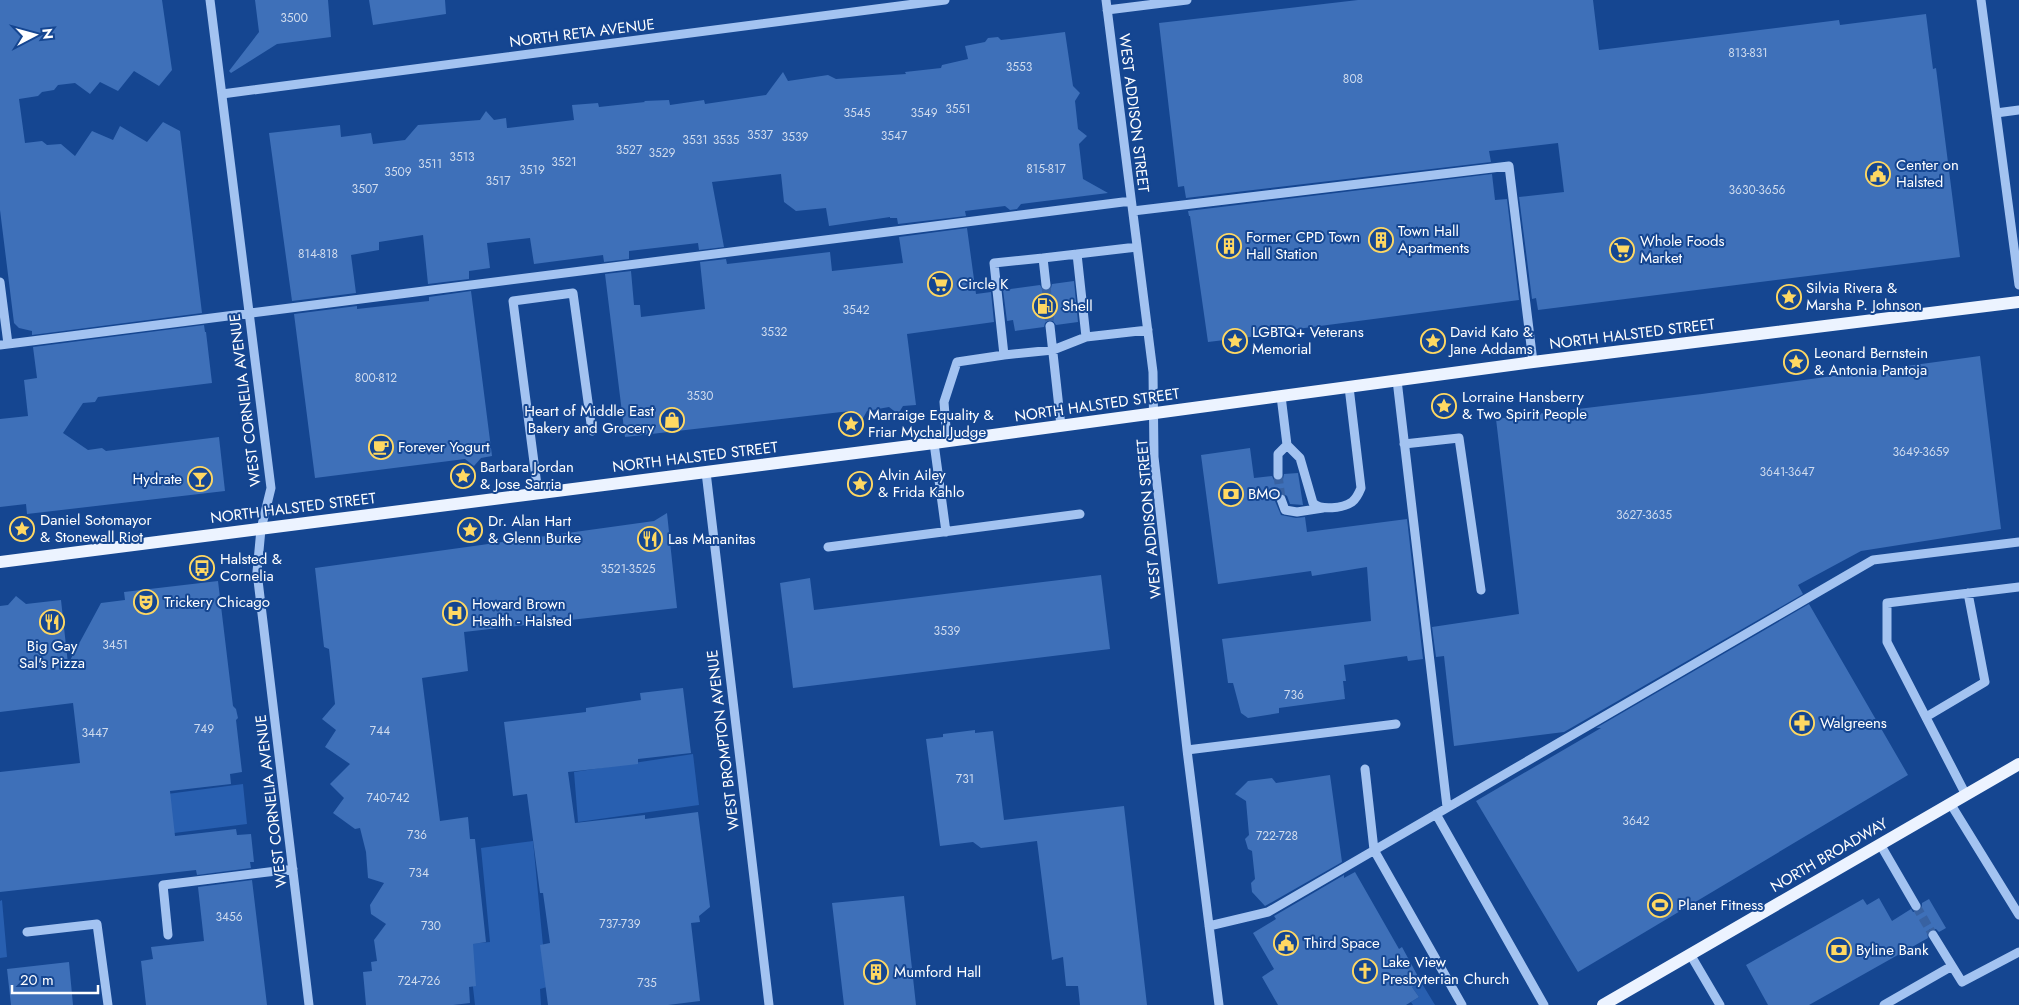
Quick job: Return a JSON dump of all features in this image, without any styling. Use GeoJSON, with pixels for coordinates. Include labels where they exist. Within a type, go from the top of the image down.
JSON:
{"type":"FeatureCollection","features":[{"type":"Feature","properties":{"kind":"main road","name":"NORTH HALSTED STREET"},"geometry":{"type":"LineString","coordinates":[[0,562],[934,443],[1534,362],[2019,302]]}},
{"type":"Feature","properties":{"kind":"main road","name":"NORTH BROADWAY"},"geometry":{"type":"LineString","coordinates":[[1603,1005],[2019,764]]}},
{"type":"Feature","properties":{"kind":"street","name":"WEST CORNELIA AVENUE"},"geometry":{"type":"LineString","coordinates":[[210,0],[271,488],[262,529],[257,572],[309,1005]]}},
{"type":"Feature","properties":{"kind":"street","name":"NORTH RETA AVENUE"},"geometry":{"type":"LineString","coordinates":[[222,94],[945,0]]}},
{"type":"Feature","properties":{"kind":"street","name":"WEST ADDISON STREET"},"geometry":{"type":"LineString","coordinates":[[1106,0],[1153,372],[1154,457],[1187,750],[1219,1005]]}},
{"type":"Feature","properties":{"kind":"street"},"geometry":{"type":"LineString","coordinates":[[1107,10],[1187,0]]}},
{"type":"Feature","properties":{"kind":"street"},"geometry":{"type":"LineString","coordinates":[[1981,0],[2019,284]]}},
{"type":"Feature","properties":{"kind":"street"},"geometry":{"type":"LineString","coordinates":[[1996,113],[2019,110]]}},
{"type":"Feature","properties":{"kind":"street"},"geometry":{"type":"LineString","coordinates":[[0,282],[4,344],[1132,206],[1509,166],[1534,362]]}},
{"type":"Feature","properties":{"kind":"street"},"geometry":{"type":"LineString","coordinates":[[1004,356],[994,263],[1137,248]]}},
{"type":"Feature","properties":{"kind":"street"},"geometry":{"type":"LineString","coordinates":[[1077,254],[1086,337]]}},
{"type":"Feature","properties":{"kind":"street"},"geometry":{"type":"LineString","coordinates":[[1043,258],[1046,285]]}},
{"type":"Feature","properties":{"kind":"street"},"geometry":{"type":"LineString","coordinates":[[538,494],[513,301],[574,293],[592,431]]}},
{"type":"Feature","properties":{"kind":"street"},"geometry":{"type":"LineString","coordinates":[[1050,326],[1061,426]]}},
{"type":"Feature","properties":{"kind":"street"},"geometry":{"type":"LineString","coordinates":[[947,441],[944,402],[957,362],[1053,350],[1086,337],[1148,330]]}},
{"type":"Feature","properties":{"kind":"street"},"geometry":{"type":"LineString","coordinates":[[1397,380],[1447,808]]}},
{"type":"Feature","properties":{"kind":"street"},"geometry":{"type":"LineString","coordinates":[[1281,499],[1285,510],[1290,512],[1324,508],[1352,502],[1357,498],[1361,488],[1349,387]]}},
{"type":"Feature","properties":{"kind":"street"},"geometry":{"type":"LineString","coordinates":[[1281,396],[1287,445],[1300,458],[1313,503],[1317,507],[1324,508]]}},
{"type":"Feature","properties":{"kind":"street"},"geometry":{"type":"LineString","coordinates":[[1404,444],[1459,438],[1481,590]]}},
{"type":"Feature","properties":{"kind":"street"},"geometry":{"type":"LineString","coordinates":[[934,443],[946,532]]}},
{"type":"Feature","properties":{"kind":"street"},"geometry":{"type":"LineString","coordinates":[[1278,475],[1278,454],[1287,445]]}},
{"type":"Feature","properties":{"kind":"street","name":"WEST BROMPTON AVENUE"},"geometry":{"type":"LineString","coordinates":[[706,472],[769,1005]]}},
{"type":"Feature","properties":{"kind":"street"},"geometry":{"type":"LineString","coordinates":[[828,547],[1080,514]]}},
{"type":"Feature","properties":{"kind":"street"},"geometry":{"type":"LineString","coordinates":[[1209,926],[1268,912],[1873,560],[2019,542]]}},
{"type":"Feature","properties":{"kind":"street"},"geometry":{"type":"LineString","coordinates":[[1966,794],[1887,642],[1887,604],[2019,587]]}},
{"type":"Feature","properties":{"kind":"street"},"geometry":{"type":"LineString","coordinates":[[1926,717],[1985,682],[1968,593]]}},
{"type":"Feature","properties":{"kind":"street"},"geometry":{"type":"LineString","coordinates":[[1187,750],[1396,724]]}},
{"type":"Feature","properties":{"kind":"street"},"geometry":{"type":"LineString","coordinates":[[1365,769],[1374,850],[1462,1005]]}},
{"type":"Feature","properties":{"kind":"street"},"geometry":{"type":"LineString","coordinates":[[1950,803],[2019,915]]}},
{"type":"Feature","properties":{"kind":"street"},"geometry":{"type":"LineString","coordinates":[[1436,814],[1544,1005]]}},
{"type":"Feature","properties":{"kind":"street"},"geometry":{"type":"LineString","coordinates":[[1880,844],[1916,906]]}},
{"type":"Feature","properties":{"kind":"street"},"geometry":{"type":"LineString","coordinates":[[168,935],[163,885],[293,869]]}},
{"type":"Feature","properties":{"kind":"street"},"geometry":{"type":"LineString","coordinates":[[27,932],[98,924],[108,1005]]}},
{"type":"Feature","properties":{"kind":"street"},"geometry":{"type":"LineString","coordinates":[[1933,935],[1962,982],[2019,952]]}},
{"type":"Feature","properties":{"kind":"street"},"geometry":{"type":"LineString","coordinates":[[1690,954],[1720,1005]]}},
{"type":"Feature","properties":{"kind":"street"},"geometry":{"type":"LineString","coordinates":[[1884,1005],[1952,966]]}},
{"type":"Feature","properties":{"kind":"shaded area"},"geometry":{"type":"Polygon","coordinates":[[[693,754],[699,805],[578,822],[574,772],[693,754]]]}},
{"type":"Feature","properties":{"kind":"shaded area"},"geometry":{"type":"Polygon","coordinates":[[[243,784],[247,824],[36,850],[31,812],[243,784]]]}},
{"type":"Feature","properties":{"kind":"shaded area"},"geometry":{"type":"Polygon","coordinates":[[[533,841],[547,987],[540,989],[541,1005],[475,1005],[468,944],[490,942],[481,848],[533,841]]]}},
{"type":"Feature","properties":{"kind":"shaded area"},"geometry":{"type":"Polygon","coordinates":[[[2,900],[7,957],[0,958],[0,901],[2,900]]]}},
{"type":"Feature","properties":{"kind":"shaded area"},"geometry":{"type":"Polygon","coordinates":[[[1421,982],[1435,1005],[1413,1005],[1411,1002],[1419,997],[1412,987],[1421,982]]]}},
{"type":"Feature","properties":{"kind":"building"},"geometry":{"type":"Polygon","coordinates":[[[0,0],[162,0],[172,70],[159,86],[134,71],[118,91],[100,82],[90,94],[75,83],[58,85],[54,90],[42,92],[38,96],[19,99],[25,143],[42,141],[47,145],[61,144],[75,156],[92,131],[113,140],[120,126],[147,142],[163,122],[180,131],[202,313],[32,335],[32,331],[19,328],[14,323],[0,210],[0,0]]]}},
{"type":"Feature","properties":{"kind":"building"},"geometry":{"type":"Polygon","coordinates":[[[255,0],[328,0],[331,37],[277,44],[231,73],[229,71],[259,32],[255,0]]]}},
{"type":"Feature","properties":{"kind":"building"},"geometry":{"type":"Polygon","coordinates":[[[369,0],[445,0],[446,14],[373,25],[369,0]]]}},
{"type":"Feature","properties":{"kind":"building"},"geometry":{"type":"Polygon","coordinates":[[[1358,0],[1593,0],[1599,50],[1839,20],[1840,25],[1926,14],[1933,69],[1936,68],[1960,257],[1538,310],[1536,298],[1532,299],[1519,197],[1564,192],[1558,143],[1489,151],[1491,162],[1186,198],[1184,186],[1178,187],[1159,23],[1358,0]]]}},
{"type":"Feature","properties":{"kind":"building"},"geometry":{"type":"Polygon","coordinates":[[[1065,32],[1073,86],[1080,93],[1075,101],[1078,129],[1087,136],[1079,144],[1083,179],[1108,193],[1021,204],[1017,209],[1010,210],[1005,206],[965,211],[966,216],[898,224],[897,218],[890,217],[829,226],[826,208],[796,211],[784,202],[781,174],[712,182],[724,247],[699,250],[698,243],[629,251],[629,259],[604,262],[603,255],[534,264],[530,238],[487,243],[490,268],[469,271],[469,279],[428,284],[423,235],[379,242],[379,250],[351,255],[356,293],[292,301],[269,133],[340,125],[341,137],[371,133],[373,144],[405,140],[418,125],[480,120],[486,111],[494,120],[506,118],[507,128],[574,120],[572,105],[598,103],[599,107],[669,100],[670,105],[704,100],[705,104],[766,95],[783,72],[788,81],[828,75],[836,79],[906,74],[905,72],[941,68],[942,65],[968,59],[965,46],[985,42],[988,38],[998,37],[1001,40],[1065,32]]]}},
{"type":"Feature","properties":{"kind":"building","name":"Town Hall Apartments"},"geometry":{"type":"Polygon","coordinates":[[[1492,174],[1495,200],[1507,199],[1519,300],[1208,342],[1188,211],[1492,174]]]}},
{"type":"Feature","properties":{"kind":"building"},"geometry":{"type":"Polygon","coordinates":[[[967,228],[976,294],[991,292],[994,322],[907,334],[916,405],[903,406],[898,414],[889,407],[867,411],[862,420],[850,411],[625,437],[605,274],[631,271],[634,305],[640,305],[641,317],[705,309],[700,262],[726,259],[727,264],[830,252],[832,271],[903,263],[899,237],[967,228]]]}},
{"type":"Feature","properties":{"kind":"building","name":"Shell"},"geometry":{"type":"Polygon","coordinates":[[[1074,281],[1078,322],[1056,325],[1053,321],[1049,320],[1045,323],[1044,327],[1015,331],[1013,320],[1007,321],[1003,290],[1040,285],[1043,290],[1047,291],[1051,288],[1052,284],[1074,281]]]}},
{"type":"Feature","properties":{"kind":"building"},"geometry":{"type":"Polygon","coordinates":[[[471,291],[492,456],[481,458],[474,466],[465,459],[315,478],[294,314],[357,306],[357,309],[429,301],[429,297],[471,291]]]}},
{"type":"Feature","properties":{"kind":"building"},"geometry":{"type":"Polygon","coordinates":[[[204,325],[212,383],[98,397],[95,402],[83,403],[63,433],[88,450],[102,448],[106,451],[219,437],[225,491],[27,514],[26,504],[0,507],[0,419],[28,416],[24,380],[37,378],[33,347],[204,325]]]}},
{"type":"Feature","properties":{"kind":"building"},"geometry":{"type":"Polygon","coordinates":[[[1980,356],[2001,529],[1861,551],[1798,585],[1803,594],[1564,732],[1454,746],[1444,656],[1436,657],[1432,627],[1519,614],[1496,419],[1702,394],[1980,356]]]}},
{"type":"Feature","properties":{"kind":"building"},"geometry":{"type":"Polygon","coordinates":[[[1250,448],[1254,478],[1272,476],[1274,480],[1278,481],[1283,479],[1284,474],[1298,473],[1303,505],[1290,504],[1287,496],[1282,493],[1277,495],[1275,501],[1281,515],[1296,518],[1305,517],[1307,532],[1407,519],[1423,659],[1408,661],[1407,656],[1344,665],[1346,681],[1343,681],[1345,699],[1279,708],[1279,713],[1248,718],[1241,713],[1233,683],[1228,683],[1222,639],[1371,621],[1367,567],[1312,576],[1311,571],[1218,584],[1201,455],[1250,448]]]}},
{"type":"Feature","properties":{"kind":"building"},"geometry":{"type":"Polygon","coordinates":[[[667,513],[677,608],[464,632],[468,671],[422,678],[440,821],[468,817],[470,839],[475,839],[486,942],[473,944],[476,986],[469,987],[470,1003],[453,1005],[366,1005],[363,972],[372,971],[371,962],[377,961],[374,940],[386,924],[371,914],[370,905],[384,883],[368,878],[366,852],[360,828],[355,829],[333,813],[344,798],[330,784],[350,764],[325,747],[336,730],[322,719],[335,704],[329,649],[324,647],[315,568],[654,521],[667,513]]]}},
{"type":"Feature","properties":{"kind":"building"},"geometry":{"type":"Polygon","coordinates":[[[1101,575],[1110,649],[793,688],[780,583],[810,578],[814,610],[1101,575]]]}},
{"type":"Feature","properties":{"kind":"building"},"geometry":{"type":"Polygon","coordinates":[[[218,581],[233,706],[236,709],[238,718],[236,720],[242,772],[230,774],[231,784],[170,791],[175,836],[236,829],[237,835],[251,834],[254,862],[250,862],[251,868],[197,875],[196,870],[0,892],[0,772],[80,763],[73,703],[0,712],[0,606],[8,605],[16,596],[26,604],[61,600],[68,664],[101,603],[125,600],[124,592],[218,581]]]}},
{"type":"Feature","properties":{"kind":"building"},"geometry":{"type":"Polygon","coordinates":[[[1809,604],[1908,775],[1578,972],[1476,801],[1601,728],[1596,728],[1809,604]]]}},
{"type":"Feature","properties":{"kind":"building"},"geometry":{"type":"Polygon","coordinates":[[[683,688],[691,753],[638,759],[638,764],[568,772],[575,823],[645,815],[645,819],[698,812],[710,907],[699,916],[700,922],[691,923],[700,1001],[668,1005],[548,1005],[540,945],[550,943],[543,893],[540,893],[527,794],[513,796],[504,722],[586,712],[586,708],[641,700],[640,693],[683,688]]]}},
{"type":"Feature","properties":{"kind":"building"},"geometry":{"type":"Polygon","coordinates":[[[975,730],[975,733],[993,731],[1004,820],[1124,806],[1147,1005],[1080,1005],[1078,986],[1066,986],[1063,957],[1052,960],[1037,841],[981,848],[973,842],[940,846],[926,739],[943,737],[943,734],[975,730]]]}},
{"type":"Feature","properties":{"kind":"building"},"geometry":{"type":"Polygon","coordinates":[[[1330,775],[1342,862],[1265,906],[1252,892],[1251,883],[1255,879],[1252,851],[1248,849],[1245,839],[1249,835],[1246,801],[1235,794],[1248,781],[1272,778],[1276,783],[1330,775]]]}},
{"type":"Feature","properties":{"kind":"building"},"geometry":{"type":"Polygon","coordinates":[[[1355,872],[1399,949],[1402,947],[1421,982],[1412,987],[1419,997],[1406,1005],[1278,1005],[1262,977],[1274,969],[1253,933],[1276,919],[1274,916],[1344,875],[1344,878],[1355,872]]]}},
{"type":"Feature","properties":{"kind":"building"},"geometry":{"type":"Polygon","coordinates":[[[252,880],[267,1005],[146,1005],[141,961],[153,959],[151,947],[204,941],[198,887],[252,880]]]}},
{"type":"Feature","properties":{"kind":"building","name":"Mumford Hall"},"geometry":{"type":"Polygon","coordinates":[[[904,896],[916,1005],[844,1005],[832,903],[904,896]]]}},
{"type":"Feature","properties":{"kind":"building","name":"Byline Bank"},"geometry":{"type":"Polygon","coordinates":[[[1879,898],[1892,921],[1911,909],[1913,912],[1919,912],[1922,909],[1922,903],[1929,899],[1946,928],[1939,932],[1936,929],[1930,929],[1927,932],[1928,938],[1809,1005],[1768,1005],[1746,965],[1863,899],[1867,905],[1879,898]]]}},
{"type":"Feature","properties":{"kind":"building"},"geometry":{"type":"Polygon","coordinates":[[[69,962],[73,1005],[11,1005],[7,969],[69,962]]]}},
{"type":"Feature","properties":{"kind":"tunnel"},"geometry":{"type":"LineString","coordinates":[[1046,285],[1050,326]]}},
{"type":"Feature","properties":{"kind":"tunnel"},"geometry":{"type":"LineString","coordinates":[[1278,475],[1281,499]]}},
{"type":"Feature","properties":{"kind":"tunnel"},"geometry":{"type":"LineString","coordinates":[[1916,906],[1933,935]]}},
{"type":"Feature","properties":{"kind":"place","name":"Center on Halsted"},"geometry":{"type":"Point","coordinates":[1878,174]}},
{"type":"Feature","properties":{"kind":"place","name":"Town Hall Apartments"},"geometry":{"type":"Point","coordinates":[1381,240]}},
{"type":"Feature","properties":{"kind":"place","name":"Former CPD Town Hall Station"},"geometry":{"type":"Point","coordinates":[1229,246]}},
{"type":"Feature","properties":{"kind":"place","name":"Whole Foods Market"},"geometry":{"type":"Point","coordinates":[1622,250]}},
{"type":"Feature","properties":{"kind":"place","name":"Circle K"},"geometry":{"type":"Point","coordinates":[940,284]}},
{"type":"Feature","properties":{"kind":"place","name":"Silvia Rivera & Marsha P. Johnson"},"geometry":{"type":"Point","coordinates":[1789,297]}},
{"type":"Feature","properties":{"kind":"place","name":"Shell"},"geometry":{"type":"Point","coordinates":[1045,306]}},
{"type":"Feature","properties":{"kind":"place","name":"LGBTQ+ Veterans Memorial"},"geometry":{"type":"Point","coordinates":[1235,341]}},
{"type":"Feature","properties":{"kind":"place","name":"David Kato & Jane Addams"},"geometry":{"type":"Point","coordinates":[1433,341]}},
{"type":"Feature","properties":{"kind":"place","name":"Leonard Bernstein & Antonia Pantoja"},"geometry":{"type":"Point","coordinates":[1796,362]}},
{"type":"Feature","properties":{"kind":"place","name":"Lorraine Hansberry & Two Spirit People"},"geometry":{"type":"Point","coordinates":[1444,406]}},
{"type":"Feature","properties":{"kind":"place","name":"Heart of Middle East Bakery and Grocery"},"geometry":{"type":"Point","coordinates":[672,420]}},
{"type":"Feature","properties":{"kind":"place","name":"Marraige Equality & Friar Mychal Judge"},"geometry":{"type":"Point","coordinates":[851,424]}},
{"type":"Feature","properties":{"kind":"place","name":"Forever Yogurt"},"geometry":{"type":"Point","coordinates":[381,447]}},
{"type":"Feature","properties":{"kind":"place","name":"Barbara Jordan & Jose Sarria"},"geometry":{"type":"Point","coordinates":[463,476]}},
{"type":"Feature","properties":{"kind":"place","name":"Hydrate"},"geometry":{"type":"Point","coordinates":[200,479]}},
{"type":"Feature","properties":{"kind":"place","name":"Alvin Ailey & Frida Kahlo"},"geometry":{"type":"Point","coordinates":[860,484]}},
{"type":"Feature","properties":{"kind":"place","name":"BMO"},"geometry":{"type":"Point","coordinates":[1231,494]}},
{"type":"Feature","properties":{"kind":"place","name":"Daniel Sotomayor & Stonewall Riot"},"geometry":{"type":"Point","coordinates":[22,529]}},
{"type":"Feature","properties":{"kind":"place","name":"Dr. Alan Hart & Glenn Burke"},"geometry":{"type":"Point","coordinates":[470,530]}},
{"type":"Feature","properties":{"kind":"place","name":"Las Mananitas"},"geometry":{"type":"Point","coordinates":[650,539]}},
{"type":"Feature","properties":{"kind":"place","name":"Halsted & Cornelia"},"geometry":{"type":"Point","coordinates":[202,568]}},
{"type":"Feature","properties":{"kind":"place","name":"Trickery Chicago"},"geometry":{"type":"Point","coordinates":[146,602]}},
{"type":"Feature","properties":{"kind":"place","name":"Howard Brown Health - Halsted"},"geometry":{"type":"Point","coordinates":[455,613]}},
{"type":"Feature","properties":{"kind":"place","name":"Big Gay Sal's Pizza"},"geometry":{"type":"Point","coordinates":[52,622]}},
{"type":"Feature","properties":{"kind":"place","name":"Walgreens"},"geometry":{"type":"Point","coordinates":[1802,723]}},
{"type":"Feature","properties":{"kind":"place","name":"Planet Fitness"},"geometry":{"type":"Point","coordinates":[1660,905]}},
{"type":"Feature","properties":{"kind":"place","name":"Third Space"},"geometry":{"type":"Point","coordinates":[1286,943]}},
{"type":"Feature","properties":{"kind":"place","name":"Byline Bank"},"geometry":{"type":"Point","coordinates":[1839,950]}},
{"type":"Feature","properties":{"kind":"place","name":"Lake View Presbyterian Church"},"geometry":{"type":"Point","coordinates":[1365,971]}},
{"type":"Feature","properties":{"kind":"place","name":"Mumford Hall"},"geometry":{"type":"Point","coordinates":[876,972]}}]}
